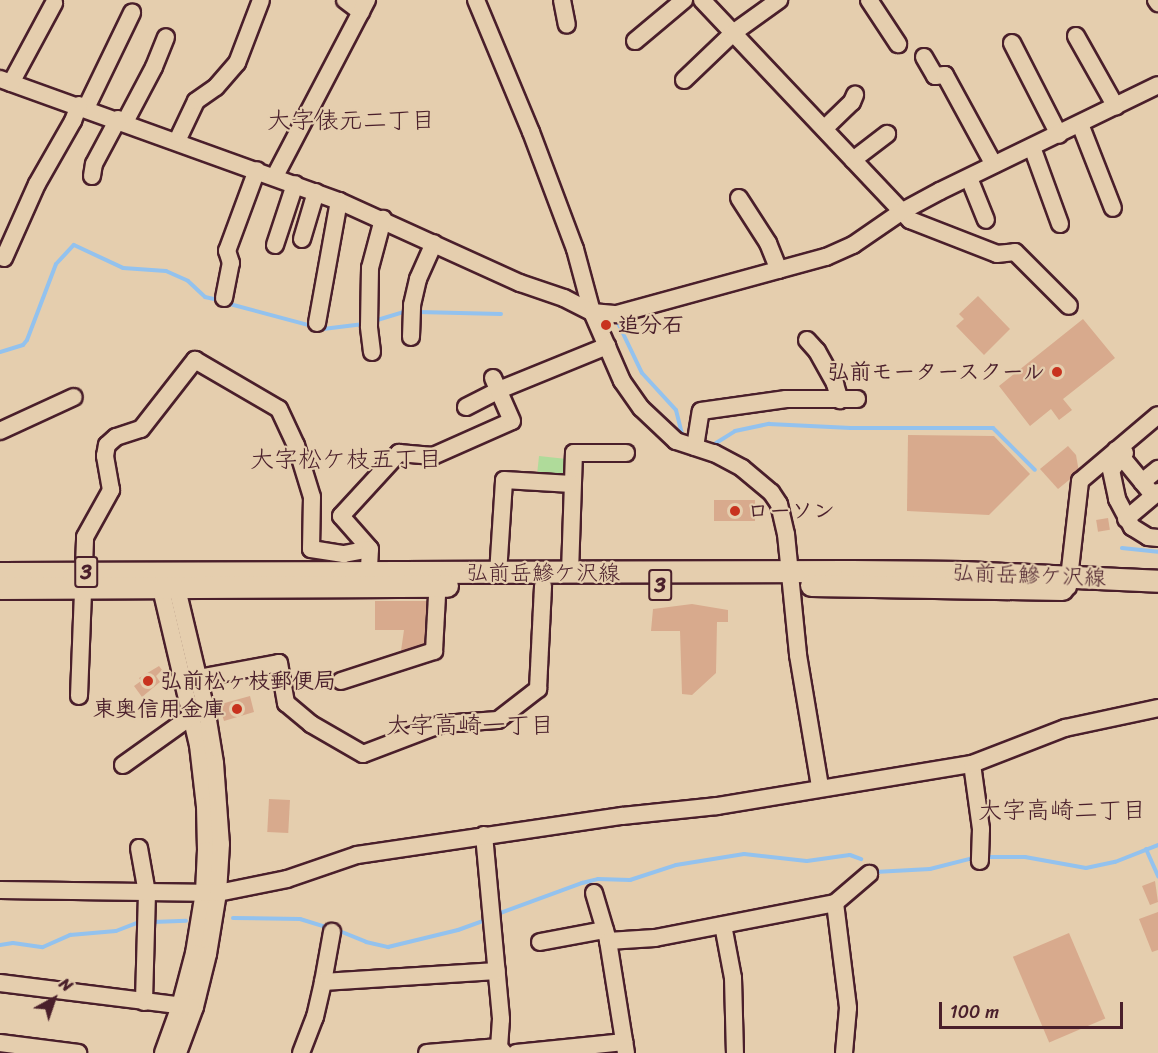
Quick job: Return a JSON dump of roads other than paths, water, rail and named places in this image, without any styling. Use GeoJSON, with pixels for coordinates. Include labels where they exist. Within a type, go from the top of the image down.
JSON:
{"type":"FeatureCollection","features":[{"type":"Feature","properties":{"kind":"main road","name":"弘前岳鰺ケ沢線"},"geometry":{"type":"LineString","coordinates":[[167,581],[438,579],[498,574],[570,573],[789,578],[963,572],[1074,583],[1158,581]]}},
{"type":"Feature","properties":{"kind":"main road","name":"3"},"geometry":{"type":"LineString","coordinates":[[0,573],[83,580],[167,581]]}},
{"type":"Feature","properties":{"kind":"main road","name":"3"},"geometry":{"type":"LineString","coordinates":[[438,579],[543,586],[789,578]]}},
{"type":"Feature","properties":{"kind":"main road","name":"3"},"geometry":{"type":"LineString","coordinates":[[0,588],[83,580]]}},
{"type":"Feature","properties":{"kind":"main road","name":"3"},"geometry":{"type":"LineString","coordinates":[[1074,583],[1158,594]]}},
{"type":"Feature","properties":{"kind":"street"},"geometry":{"type":"LineString","coordinates":[[177,141],[196,101],[225,78],[243,53],[261,0]]}},
{"type":"Feature","properties":{"kind":"street"},"geometry":{"type":"LineString","coordinates":[[275,177],[364,6],[345,0]]}},
{"type":"Feature","properties":{"kind":"street"},"geometry":{"type":"LineString","coordinates":[[476,0],[575,249],[592,312],[622,381],[641,408],[676,441],[714,453],[742,468],[771,492],[779,504],[783,521],[798,655],[820,787]]}},
{"type":"Feature","properties":{"kind":"street"},"geometry":{"type":"LineString","coordinates":[[562,0],[567,25]]}},
{"type":"Feature","properties":{"kind":"street"},"geometry":{"type":"LineString","coordinates":[[635,41],[684,0]]}},
{"type":"Feature","properties":{"kind":"street"},"geometry":{"type":"LineString","coordinates":[[702,0],[910,220],[996,254],[1015,252],[1069,306]]}},
{"type":"Feature","properties":{"kind":"street"},"geometry":{"type":"LineString","coordinates":[[684,80],[733,33],[779,0]]}},
{"type":"Feature","properties":{"kind":"street"},"geometry":{"type":"LineString","coordinates":[[869,0],[898,44]]}},
{"type":"Feature","properties":{"kind":"street"},"geometry":{"type":"LineString","coordinates":[[54,3],[5,81],[82,106],[339,201],[520,283],[564,298],[592,312],[617,314],[826,257],[853,245],[902,212],[1158,85]]}},
{"type":"Feature","properties":{"kind":"street"},"geometry":{"type":"LineString","coordinates":[[4,258],[37,184],[132,13]]}},
{"type":"Feature","properties":{"kind":"street"},"geometry":{"type":"LineString","coordinates":[[1076,36],[1116,107]]}},
{"type":"Feature","properties":{"kind":"street"},"geometry":{"type":"LineString","coordinates":[[92,176],[94,164],[154,66],[166,37]]}},
{"type":"Feature","properties":{"kind":"street"},"geometry":{"type":"LineString","coordinates":[[1012,43],[1059,135]]}},
{"type":"Feature","properties":{"kind":"street"},"geometry":{"type":"LineString","coordinates":[[924,57],[935,76],[945,75],[994,165]]}},
{"type":"Feature","properties":{"kind":"street"},"geometry":{"type":"LineString","coordinates":[[825,128],[852,102],[855,95]]}},
{"type":"Feature","properties":{"kind":"street"},"geometry":{"type":"LineString","coordinates":[[1080,124],[1113,208]]}},
{"type":"Feature","properties":{"kind":"street"},"geometry":{"type":"LineString","coordinates":[[853,160],[888,134]]}},
{"type":"Feature","properties":{"kind":"street"},"geometry":{"type":"LineString","coordinates":[[1032,147],[1060,224]]}},
{"type":"Feature","properties":{"kind":"street"},"geometry":{"type":"LineString","coordinates":[[224,298],[231,263],[227,251],[257,170]]}},
{"type":"Feature","properties":{"kind":"street"},"geometry":{"type":"LineString","coordinates":[[969,178],[986,220]]}},
{"type":"Feature","properties":{"kind":"street"},"geometry":{"type":"LineString","coordinates":[[275,244],[295,184]]}},
{"type":"Feature","properties":{"kind":"street"},"geometry":{"type":"LineString","coordinates":[[302,239],[316,192]]}},
{"type":"Feature","properties":{"kind":"street"},"geometry":{"type":"LineString","coordinates":[[739,198],[768,243],[779,270]]}},
{"type":"Feature","properties":{"kind":"street"},"geometry":{"type":"LineString","coordinates":[[317,323],[339,201]]}},
{"type":"Feature","properties":{"kind":"street"},"geometry":{"type":"LineString","coordinates":[[372,352],[369,323],[370,268],[383,219]]}},
{"type":"Feature","properties":{"kind":"street"},"geometry":{"type":"LineString","coordinates":[[411,321],[418,279],[434,243]]}},
{"type":"Feature","properties":{"kind":"street"},"geometry":{"type":"LineString","coordinates":[[695,447],[702,411],[786,399],[849,400],[807,340]]}},
{"type":"Feature","properties":{"kind":"street"},"geometry":{"type":"LineString","coordinates":[[466,407],[496,384],[607,346]]}},
{"type":"Feature","properties":{"kind":"street"},"geometry":{"type":"LineString","coordinates":[[79,696],[85,537],[111,490],[105,456],[107,445],[116,437],[141,429],[195,360],[279,409],[296,445],[312,497],[311,549],[344,554],[370,549]]}},
{"type":"Feature","properties":{"kind":"street"},"geometry":{"type":"LineString","coordinates":[[368,579],[370,549],[340,516],[399,453],[433,456],[512,421],[496,384]]}},
{"type":"Feature","properties":{"kind":"street"},"geometry":{"type":"LineString","coordinates":[[0,431],[74,397]]}},
{"type":"Feature","properties":{"kind":"street"},"geometry":{"type":"LineString","coordinates":[[1158,414],[1119,453],[1111,470],[1117,499],[1126,519],[1140,532],[1158,538]]}},
{"type":"Feature","properties":{"kind":"street"},"geometry":{"type":"LineString","coordinates":[[1074,583],[1080,481],[1088,468],[1119,453],[1158,424]]}},
{"type":"Feature","properties":{"kind":"street"},"geometry":{"type":"LineString","coordinates":[[570,573],[574,453],[626,453]]}},
{"type":"Feature","properties":{"kind":"street"},"geometry":{"type":"LineString","coordinates":[[1119,453],[1142,482],[1156,494],[1126,519]]}},
{"type":"Feature","properties":{"kind":"street"},"geometry":{"type":"LineString","coordinates":[[1142,482],[1156,462]]}},
{"type":"Feature","properties":{"kind":"street"},"geometry":{"type":"LineString","coordinates":[[498,574],[504,480],[572,484]]}},
{"type":"Feature","properties":{"kind":"street"},"geometry":{"type":"LineString","coordinates":[[341,681],[434,651],[438,579]]}},
{"type":"Feature","properties":{"kind":"street"},"geometry":{"type":"LineString","coordinates":[[167,581],[198,678],[213,753],[221,844],[211,892]]}},
{"type":"Feature","properties":{"kind":"street"},"geometry":{"type":"LineString","coordinates":[[163,1053],[188,1007],[208,954],[211,892],[205,806],[193,715],[167,581]]}},
{"type":"Feature","properties":{"kind":"street"},"geometry":{"type":"LineString","coordinates":[[198,678],[279,663],[286,703],[311,724],[363,754],[442,724],[498,720],[538,689],[543,586]]}},
{"type":"Feature","properties":{"kind":"street"},"geometry":{"type":"LineString","coordinates":[[0,890],[211,892],[287,879],[357,855],[484,835],[717,806],[820,787],[972,764],[1065,728],[1158,708]]}},
{"type":"Feature","properties":{"kind":"street"},"geometry":{"type":"LineString","coordinates":[[123,765],[193,715]]}},
{"type":"Feature","properties":{"kind":"street"},"geometry":{"type":"LineString","coordinates":[[972,764],[981,829],[980,861]]}},
{"type":"Feature","properties":{"kind":"street"},"geometry":{"type":"LineString","coordinates":[[427,1053],[501,1050],[501,1018],[484,835]]}},
{"type":"Feature","properties":{"kind":"street"},"geometry":{"type":"LineString","coordinates":[[139,848],[147,893],[144,1002]]}},
{"type":"Feature","properties":{"kind":"street"},"geometry":{"type":"LineString","coordinates":[[540,942],[607,935],[655,938],[835,903],[869,874]]}},
{"type":"Feature","properties":{"kind":"street"},"geometry":{"type":"LineString","coordinates":[[516,1053],[625,1048],[607,935],[594,893]]}},
{"type":"Feature","properties":{"kind":"street"},"geometry":{"type":"LineString","coordinates":[[835,903],[848,1008],[844,1053]]}},
{"type":"Feature","properties":{"kind":"street"},"geometry":{"type":"LineString","coordinates":[[723,925],[733,978],[735,1053]]}},
{"type":"Feature","properties":{"kind":"street"},"geometry":{"type":"LineString","coordinates":[[302,1053],[315,1017],[332,932]]}},
{"type":"Feature","properties":{"kind":"street"},"geometry":{"type":"LineString","coordinates":[[322,982],[497,970]]}},
{"type":"Feature","properties":{"kind":"street"},"geometry":{"type":"LineString","coordinates":[[0,983],[188,1007]]}},
{"type":"Feature","properties":{"kind":"street"},"geometry":{"type":"LineString","coordinates":[[178,1053],[188,1007]]}},
{"type":"Feature","properties":{"kind":"street"},"geometry":{"type":"LineString","coordinates":[[0,1043],[78,1053]]}},
{"type":"Feature","properties":{"kind":"waterway"},"geometry":{"type":"LineString","coordinates":[[0,352],[23,345],[27,340],[56,264],[74,245],[123,268],[166,271],[188,281],[205,297],[218,300]]}},
{"type":"Feature","properties":{"kind":"waterway"},"geometry":{"type":"LineString","coordinates":[[226,303],[323,329],[364,324]]}},
{"type":"Feature","properties":{"kind":"waterway"},"geometry":{"type":"LineString","coordinates":[[374,321],[407,311]]}},
{"type":"Feature","properties":{"kind":"waterway"},"geometry":{"type":"LineString","coordinates":[[418,312],[501,314]]}},
{"type":"Feature","properties":{"kind":"waterway"},"geometry":{"type":"LineString","coordinates":[[618,323],[642,373],[676,410],[682,434]]}},
{"type":"Feature","properties":{"kind":"waterway"},"geometry":{"type":"LineString","coordinates":[[716,443],[735,431],[769,424],[851,428],[993,428],[1035,470]]}},
{"type":"Feature","properties":{"kind":"waterway"},"geometry":{"type":"LineString","coordinates":[[1122,548],[1158,552]]}},
{"type":"Feature","properties":{"kind":"waterway"},"geometry":{"type":"LineString","coordinates":[[989,857],[1025,857],[1086,868],[1115,862],[1158,845]]}},
{"type":"Feature","properties":{"kind":"waterway"},"geometry":{"type":"LineString","coordinates":[[1146,849],[1158,876]]}},
{"type":"Feature","properties":{"kind":"waterway"},"geometry":{"type":"LineString","coordinates":[[495,915],[598,879],[630,880],[676,865],[744,854],[807,861],[850,855],[861,859]]}},
{"type":"Feature","properties":{"kind":"waterway"},"geometry":{"type":"LineString","coordinates":[[875,872],[930,869],[973,858]]}},
{"type":"Feature","properties":{"kind":"waterway"},"geometry":{"type":"LineString","coordinates":[[233,918],[300,919],[330,928]]}},
{"type":"Feature","properties":{"kind":"waterway"},"geometry":{"type":"LineString","coordinates":[[337,930],[366,942],[388,947],[458,930],[485,920]]}},
{"type":"Feature","properties":{"kind":"waterway"},"geometry":{"type":"LineString","coordinates":[[153,922],[186,921]]}},
{"type":"Feature","properties":{"kind":"waterway"},"geometry":{"type":"LineString","coordinates":[[0,945],[13,943],[43,947],[70,935],[116,931],[140,922]]}},
{"type":"Feature","properties":{"kind":"place","name":"追分石"},"geometry":{"type":"Point","coordinates":[606,325]}},
{"type":"Feature","properties":{"kind":"place","name":"弘前モータースクール"},"geometry":{"type":"Point","coordinates":[1057,372]}},
{"type":"Feature","properties":{"kind":"place","name":"ローソン"},"geometry":{"type":"Point","coordinates":[735,511]}},
{"type":"Feature","properties":{"kind":"place","name":"弘前松ヶ枝郵便局"},"geometry":{"type":"Point","coordinates":[148,681]}},
{"type":"Feature","properties":{"kind":"place","name":"東奥信用金庫"},"geometry":{"type":"Point","coordinates":[237,709]}},
{"type":"Feature","properties":{"kind":"district","name":"大字俵元二丁目"},"geometry":{"type":"Point","coordinates":[351,121]}},
{"type":"Feature","properties":{"kind":"district","name":"大字松ケ枝五丁目"},"geometry":{"type":"Point","coordinates":[346,460]}},
{"type":"Feature","properties":{"kind":"district","name":"大字高崎一丁目"},"geometry":{"type":"Point","coordinates":[470,726]}},
{"type":"Feature","properties":{"kind":"district","name":"大字高崎二丁目"},"geometry":{"type":"Point","coordinates":[1062,811]}}]}
